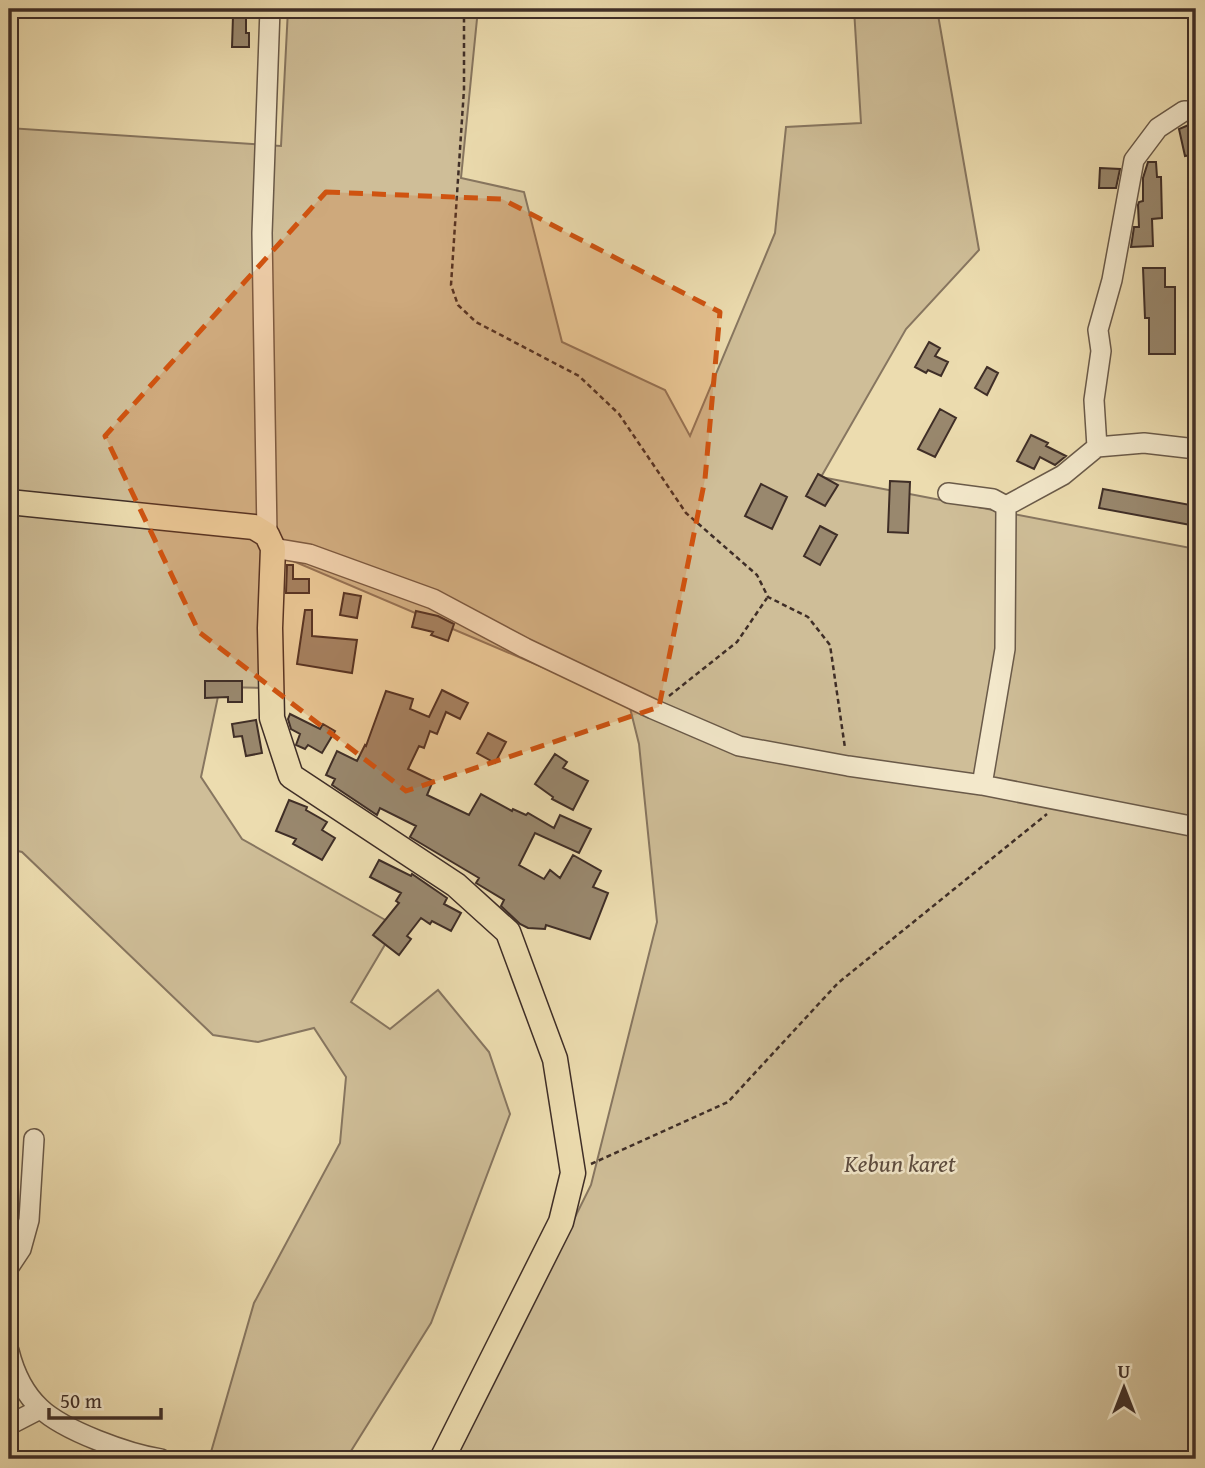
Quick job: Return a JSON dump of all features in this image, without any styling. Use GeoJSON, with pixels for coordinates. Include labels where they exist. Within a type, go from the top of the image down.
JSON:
{"type":"FeatureCollection","features":[{"type":"Feature","properties":{"kind":"main road"},"geometry":{"type":"LineString","coordinates":[[9,502],[254,527],[270,541],[272,718],[291,776],[456,885],[508,932],[555,1059],[573,1173],[561,1222],[442,1459]]}},
{"type":"Feature","properties":{"kind":"street"},"geometry":{"type":"LineString","coordinates":[[270,9],[262,233],[270,541],[433,599],[524,648],[739,746],[848,766],[982,785],[1196,827]]}},
{"type":"Feature","properties":{"kind":"street"},"geometry":{"type":"LineString","coordinates":[[1097,447],[1094,400],[1101,351],[1098,330],[1112,280],[1134,160],[1158,128],[1184,111],[1196,111]]}},
{"type":"Feature","properties":{"kind":"street"},"geometry":{"type":"LineString","coordinates":[[1006,506],[1063,475],[1097,447],[1144,443],[1196,449]]}},
{"type":"Feature","properties":{"kind":"street"},"geometry":{"type":"LineString","coordinates":[[948,493],[993,499],[1006,506]]}},
{"type":"Feature","properties":{"kind":"street"},"geometry":{"type":"LineString","coordinates":[[982,785],[1004,649],[1006,506]]}},
{"type":"Feature","properties":{"kind":"street"},"geometry":{"type":"LineString","coordinates":[[9,1268],[21,1249],[29,1220],[34,1139]]}},
{"type":"Feature","properties":{"kind":"street"},"geometry":{"type":"LineString","coordinates":[[9,1351],[13,1368],[40,1409],[64,1424],[99,1440],[145,1457],[161,1459]]}},
{"type":"Feature","properties":{"kind":"street"},"geometry":{"type":"LineString","coordinates":[[9,1425],[40,1409]]}},
{"type":"Feature","properties":{"kind":"path"},"geometry":{"type":"LineString","coordinates":[[464,9],[464,89],[451,285],[458,304],[476,322],[579,376],[619,414],[686,513],[757,575],[768,597],[808,617],[830,645],[848,766]]}},
{"type":"Feature","properties":{"kind":"path"},"geometry":{"type":"LineString","coordinates":[[653,709],[737,642],[768,597]]}},
{"type":"Feature","properties":{"kind":"path"},"geometry":{"type":"LineString","coordinates":[[573,1173],[728,1102],[838,983],[1064,801]]}},
{"type":"Feature","properties":{"kind":"path"},"geometry":{"type":"LineString","coordinates":[[1193,1459],[1196,1443]]}},
{"type":"Feature","properties":{"kind":"highlighted area"},"geometry":{"type":"Polygon","coordinates":[[[326,192],[502,199],[720,312],[705,479],[659,707],[406,791],[199,632],[105,436],[326,192]]]}},
{"type":"Feature","properties":{"kind":"green space","name":"Kebun karet"},"geometry":{"type":"Polygon","coordinates":[[[288,9],[478,9],[461,178],[524,192],[562,342],[665,390],[690,436],[775,233],[786,127],[861,123],[854,9],[937,9],[979,250],[906,329],[821,477],[1196,549],[1196,1459],[455,1459],[591,1185],[657,922],[639,744],[629,704],[265,549],[268,688],[220,687],[201,777],[242,839],[396,926],[351,1002],[390,1029],[438,990],[489,1052],[510,1114],[431,1323],[346,1459],[209,1459],[254,1303],[340,1143],[346,1077],[314,1028],[258,1042],[213,1035],[22,852],[9,849],[9,128],[281,146],[288,9]]]}},
{"type":"Feature","properties":{"kind":"building"},"geometry":{"type":"Polygon","coordinates":[[[233,16],[246,17],[249,47],[232,47],[233,16]]]}},
{"type":"Feature","properties":{"kind":"building"},"geometry":{"type":"Polygon","coordinates":[[[1191,124],[1196,154],[1185,156],[1179,129],[1191,124]]]}},
{"type":"Feature","properties":{"kind":"building"},"geometry":{"type":"Polygon","coordinates":[[[1148,162],[1156,162],[1157,177],[1161,177],[1162,218],[1152,219],[1153,246],[1131,247],[1134,227],[1139,227],[1138,205],[1143,201],[1143,178],[1148,162]]]}},
{"type":"Feature","properties":{"kind":"building"},"geometry":{"type":"Polygon","coordinates":[[[1100,168],[1120,169],[1116,188],[1099,188],[1100,168]]]}},
{"type":"Feature","properties":{"kind":"building"},"geometry":{"type":"Polygon","coordinates":[[[1143,268],[1165,268],[1165,287],[1175,287],[1175,354],[1149,354],[1149,318],[1145,318],[1143,268]]]}},
{"type":"Feature","properties":{"kind":"building"},"geometry":{"type":"Polygon","coordinates":[[[929,342],[940,348],[935,356],[948,362],[941,376],[915,367],[929,342]]]}},
{"type":"Feature","properties":{"kind":"building"},"geometry":{"type":"Polygon","coordinates":[[[987,367],[998,373],[987,395],[975,388],[987,367]]]}},
{"type":"Feature","properties":{"kind":"building"},"geometry":{"type":"Polygon","coordinates":[[[940,409],[956,418],[935,457],[918,449],[940,409]]]}},
{"type":"Feature","properties":{"kind":"building"},"geometry":{"type":"Polygon","coordinates":[[[1031,435],[1066,456],[1055,465],[1040,457],[1034,469],[1017,461],[1031,435]]]}},
{"type":"Feature","properties":{"kind":"building"},"geometry":{"type":"Polygon","coordinates":[[[818,474],[838,485],[825,506],[806,496],[818,474]]]}},
{"type":"Feature","properties":{"kind":"building"},"geometry":{"type":"Polygon","coordinates":[[[890,481],[910,482],[908,533],[888,532],[890,481]]]}},
{"type":"Feature","properties":{"kind":"building"},"geometry":{"type":"Polygon","coordinates":[[[761,484],[787,497],[772,529],[745,516],[761,484]]]}},
{"type":"Feature","properties":{"kind":"building"},"geometry":{"type":"Polygon","coordinates":[[[1103,489],[1196,506],[1196,526],[1099,508],[1103,489]]]}},
{"type":"Feature","properties":{"kind":"building"},"geometry":{"type":"Polygon","coordinates":[[[820,526],[837,535],[820,565],[804,556],[820,526]]]}},
{"type":"Feature","properties":{"kind":"building"},"geometry":{"type":"Polygon","coordinates":[[[287,565],[293,565],[293,579],[309,579],[309,593],[286,593],[287,565]]]}},
{"type":"Feature","properties":{"kind":"building"},"geometry":{"type":"Polygon","coordinates":[[[344,593],[361,596],[357,618],[340,615],[344,593]]]}},
{"type":"Feature","properties":{"kind":"building"},"geometry":{"type":"Polygon","coordinates":[[[305,610],[312,610],[312,636],[357,640],[352,673],[297,664],[305,610]]]}},
{"type":"Feature","properties":{"kind":"building"},"geometry":{"type":"Polygon","coordinates":[[[416,611],[438,616],[454,624],[448,641],[431,635],[433,632],[412,627],[416,611]]]}},
{"type":"Feature","properties":{"kind":"building"},"geometry":{"type":"Polygon","coordinates":[[[205,681],[242,681],[242,702],[228,702],[228,697],[205,698],[205,681]]]}},
{"type":"Feature","properties":{"kind":"building"},"geometry":{"type":"Polygon","coordinates":[[[442,690],[468,703],[460,719],[446,712],[437,734],[430,731],[424,748],[419,746],[408,769],[433,781],[427,795],[469,815],[481,794],[512,811],[513,809],[526,815],[528,813],[554,828],[560,815],[591,829],[579,853],[535,833],[519,865],[544,879],[550,870],[560,878],[573,855],[601,871],[593,887],[608,893],[590,939],[546,925],[545,929],[528,928],[520,924],[501,906],[504,900],[476,883],[479,878],[410,837],[416,826],[380,808],[377,815],[332,785],[335,779],[326,775],[337,751],[357,761],[366,746],[386,691],[413,699],[410,709],[429,717],[442,690]]]}},
{"type":"Feature","properties":{"kind":"building"},"geometry":{"type":"Polygon","coordinates":[[[290,714],[320,729],[323,724],[335,731],[322,753],[308,745],[305,749],[296,745],[300,734],[291,729],[288,719],[290,714]]]}},
{"type":"Feature","properties":{"kind":"building"},"geometry":{"type":"Polygon","coordinates":[[[256,720],[262,753],[246,756],[242,736],[234,737],[232,724],[256,720]]]}},
{"type":"Feature","properties":{"kind":"building"},"geometry":{"type":"Polygon","coordinates":[[[488,733],[506,742],[495,763],[477,753],[488,733]]]}},
{"type":"Feature","properties":{"kind":"building"},"geometry":{"type":"Polygon","coordinates":[[[555,754],[567,762],[563,768],[588,781],[573,810],[552,799],[553,797],[535,784],[555,754]]]}},
{"type":"Feature","properties":{"kind":"building"},"geometry":{"type":"Polygon","coordinates":[[[289,800],[307,807],[306,810],[327,822],[322,830],[335,838],[322,860],[293,844],[296,839],[276,831],[289,800]]]}},
{"type":"Feature","properties":{"kind":"building"},"geometry":{"type":"Polygon","coordinates":[[[379,860],[411,876],[412,874],[447,898],[444,904],[461,913],[451,931],[421,918],[407,936],[411,939],[399,955],[373,935],[399,903],[396,901],[401,893],[370,877],[379,860]]]}}]}
